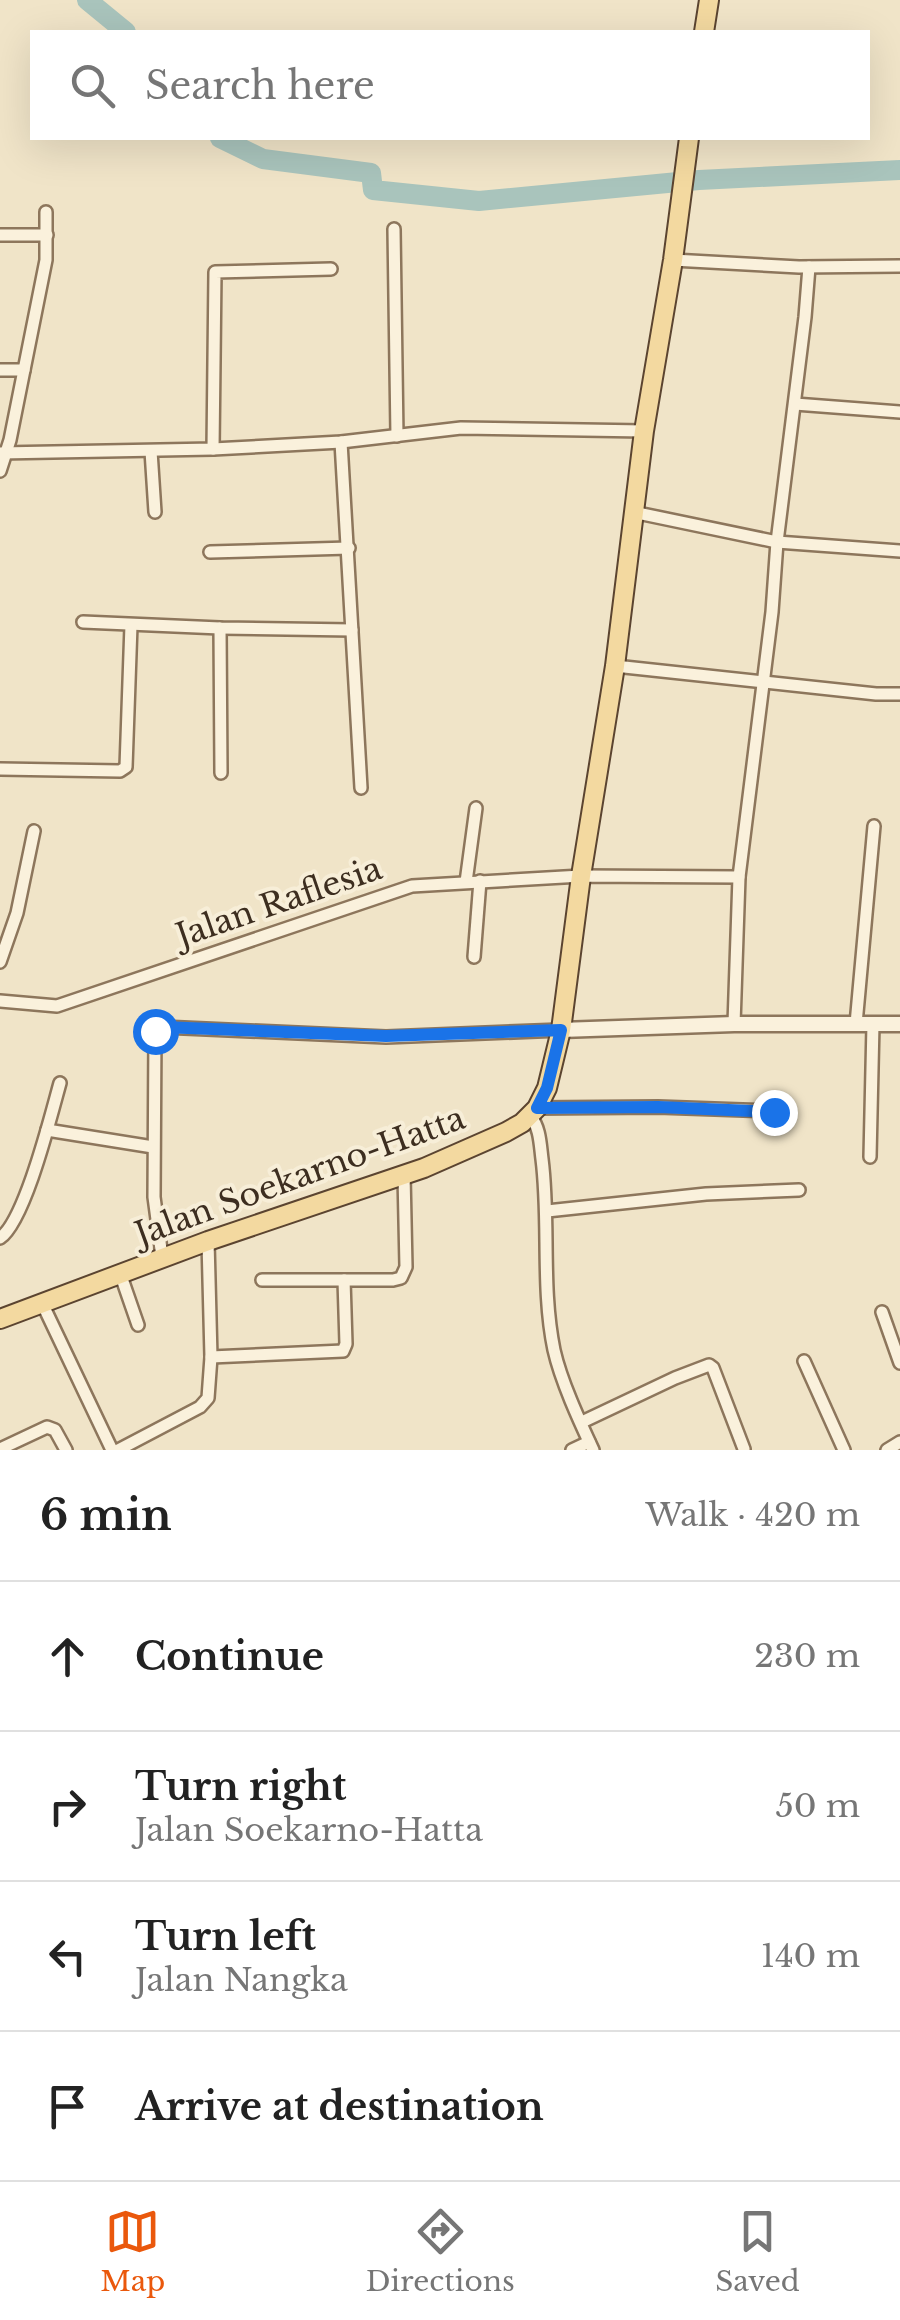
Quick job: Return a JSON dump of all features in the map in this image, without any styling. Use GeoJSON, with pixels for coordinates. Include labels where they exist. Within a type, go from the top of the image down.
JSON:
{"type":"FeatureCollection","features":[{"type":"Feature","properties":{"kind":"main road"},"geometry":{"type":"LineString","coordinates":[[704,30],[709,0]]}},
{"type":"Feature","properties":{"kind":"main road"},"geometry":{"type":"LineString","coordinates":[[534,1112],[547,1088],[561,1030],[644,430],[688,147]]}},
{"type":"Feature","properties":{"kind":"main road","name":"Jalan Soekarno-Hatta"},"geometry":{"type":"LineString","coordinates":[[0,1319],[162,1257],[404,1176],[506,1132],[534,1112]]}},
{"type":"Feature","properties":{"kind":"street"},"geometry":{"type":"LineString","coordinates":[[0,471],[2,453],[10,440],[46,260],[46,212]]}},
{"type":"Feature","properties":{"kind":"street"},"geometry":{"type":"LineString","coordinates":[[394,229],[397,436]]}},
{"type":"Feature","properties":{"kind":"street"},"geometry":{"type":"LineString","coordinates":[[0,235],[47,234]]}},
{"type":"Feature","properties":{"kind":"street"},"geometry":{"type":"LineString","coordinates":[[673,260],[809,267],[900,266]]}},
{"type":"Feature","properties":{"kind":"street"},"geometry":{"type":"LineString","coordinates":[[734,1024],[739,877],[809,267]]}},
{"type":"Feature","properties":{"kind":"street"},"geometry":{"type":"LineString","coordinates":[[213,450],[215,272],[330,269]]}},
{"type":"Feature","properties":{"kind":"street"},"geometry":{"type":"LineString","coordinates":[[0,370],[24,370]]}},
{"type":"Feature","properties":{"kind":"street"},"geometry":{"type":"LineString","coordinates":[[795,404],[900,412]]}},
{"type":"Feature","properties":{"kind":"street"},"geometry":{"type":"LineString","coordinates":[[2,453],[213,450],[341,442],[460,428],[644,430]]}},
{"type":"Feature","properties":{"kind":"street"},"geometry":{"type":"LineString","coordinates":[[341,442],[360,788]]}},
{"type":"Feature","properties":{"kind":"street"},"geometry":{"type":"LineString","coordinates":[[151,451],[155,512]]}},
{"type":"Feature","properties":{"kind":"street"},"geometry":{"type":"LineString","coordinates":[[633,512],[777,542],[900,551]]}},
{"type":"Feature","properties":{"kind":"street"},"geometry":{"type":"LineString","coordinates":[[210,552],[349,548]]}},
{"type":"Feature","properties":{"kind":"street"},"geometry":{"type":"LineString","coordinates":[[83,622],[352,630]]}},
{"type":"Feature","properties":{"kind":"street"},"geometry":{"type":"LineString","coordinates":[[0,769],[120,771],[126,767],[131,625]]}},
{"type":"Feature","properties":{"kind":"street"},"geometry":{"type":"LineString","coordinates":[[220,628],[222,773]]}},
{"type":"Feature","properties":{"kind":"street"},"geometry":{"type":"LineString","coordinates":[[614,666],[900,694]]}},
{"type":"Feature","properties":{"kind":"street"},"geometry":{"type":"LineString","coordinates":[[466,882],[476,808]]}},
{"type":"Feature","properties":{"kind":"street"},"geometry":{"type":"LineString","coordinates":[[856,1024],[874,826]]}},
{"type":"Feature","properties":{"kind":"street"},"geometry":{"type":"LineString","coordinates":[[0,962],[16,913],[34,831]]}},
{"type":"Feature","properties":{"kind":"street","name":"Jalan Raflesia"},"geometry":{"type":"LineString","coordinates":[[0,1001],[57,1006],[412,886],[581,876],[739,877]]}},
{"type":"Feature","properties":{"kind":"street"},"geometry":{"type":"LineString","coordinates":[[474,956],[480,881]]}},
{"type":"Feature","properties":{"kind":"street"},"geometry":{"type":"LineString","coordinates":[[162,1257],[152,1147],[155,1031],[162,1027],[386,1036],[734,1024],[900,1024]]}},
{"type":"Feature","properties":{"kind":"street"},"geometry":{"type":"LineString","coordinates":[[870,1157],[873,1024]]}},
{"type":"Feature","properties":{"kind":"street"},"geometry":{"type":"LineString","coordinates":[[0,1238],[16,1216],[60,1083]]}},
{"type":"Feature","properties":{"kind":"street"},"geometry":{"type":"LineString","coordinates":[[572,1450],[591,1446],[554,1350],[547,1211],[534,1112],[658,1107],[774,1112]]}},
{"type":"Feature","properties":{"kind":"street"},"geometry":{"type":"LineString","coordinates":[[47,1130],[152,1147]]}},
{"type":"Feature","properties":{"kind":"street"},"geometry":{"type":"LineString","coordinates":[[262,1280],[401,1278],[404,1176]]}},
{"type":"Feature","properties":{"kind":"street"},"geometry":{"type":"LineString","coordinates":[[547,1211],[706,1194],[799,1190]]}},
{"type":"Feature","properties":{"kind":"street"},"geometry":{"type":"LineString","coordinates":[[42,1303],[115,1450],[205,1403],[210,1390],[211,1357],[208,1241]]}},
{"type":"Feature","properties":{"kind":"street"},"geometry":{"type":"LineString","coordinates":[[120,1273],[138,1325]]}},
{"type":"Feature","properties":{"kind":"street"},"geometry":{"type":"LineString","coordinates":[[211,1357],[343,1351],[344,1280]]}},
{"type":"Feature","properties":{"kind":"street"},"geometry":{"type":"LineString","coordinates":[[882,1312],[900,1363]]}},
{"type":"Feature","properties":{"kind":"street"},"geometry":{"type":"LineString","coordinates":[[804,1361],[844,1450]]}},
{"type":"Feature","properties":{"kind":"street"},"geometry":{"type":"LineString","coordinates":[[582,1422],[709,1365],[743,1450]]}},
{"type":"Feature","properties":{"kind":"street"},"geometry":{"type":"LineString","coordinates":[[0,1449],[47,1427],[55,1430],[66,1450]]}},
{"type":"Feature","properties":{"kind":"street"},"geometry":{"type":"LineString","coordinates":[[888,1450],[900,1442]]}},
{"type":"Feature","properties":{"kind":"waterway"},"geometry":{"type":"LineString","coordinates":[[87,0],[124,30]]}},
{"type":"Feature","properties":{"kind":"waterway"},"geometry":{"type":"LineString","coordinates":[[224,140],[263,159],[371,173],[373,190],[479,201],[699,180],[900,170]]}},
{"type":"Feature","properties":{"kind":"route"},"geometry":{"type":"LineString","coordinates":[[155,1031],[162,1027],[386,1036],[561,1030],[547,1088],[537,1108],[658,1107],[774,1112]]}}]}
